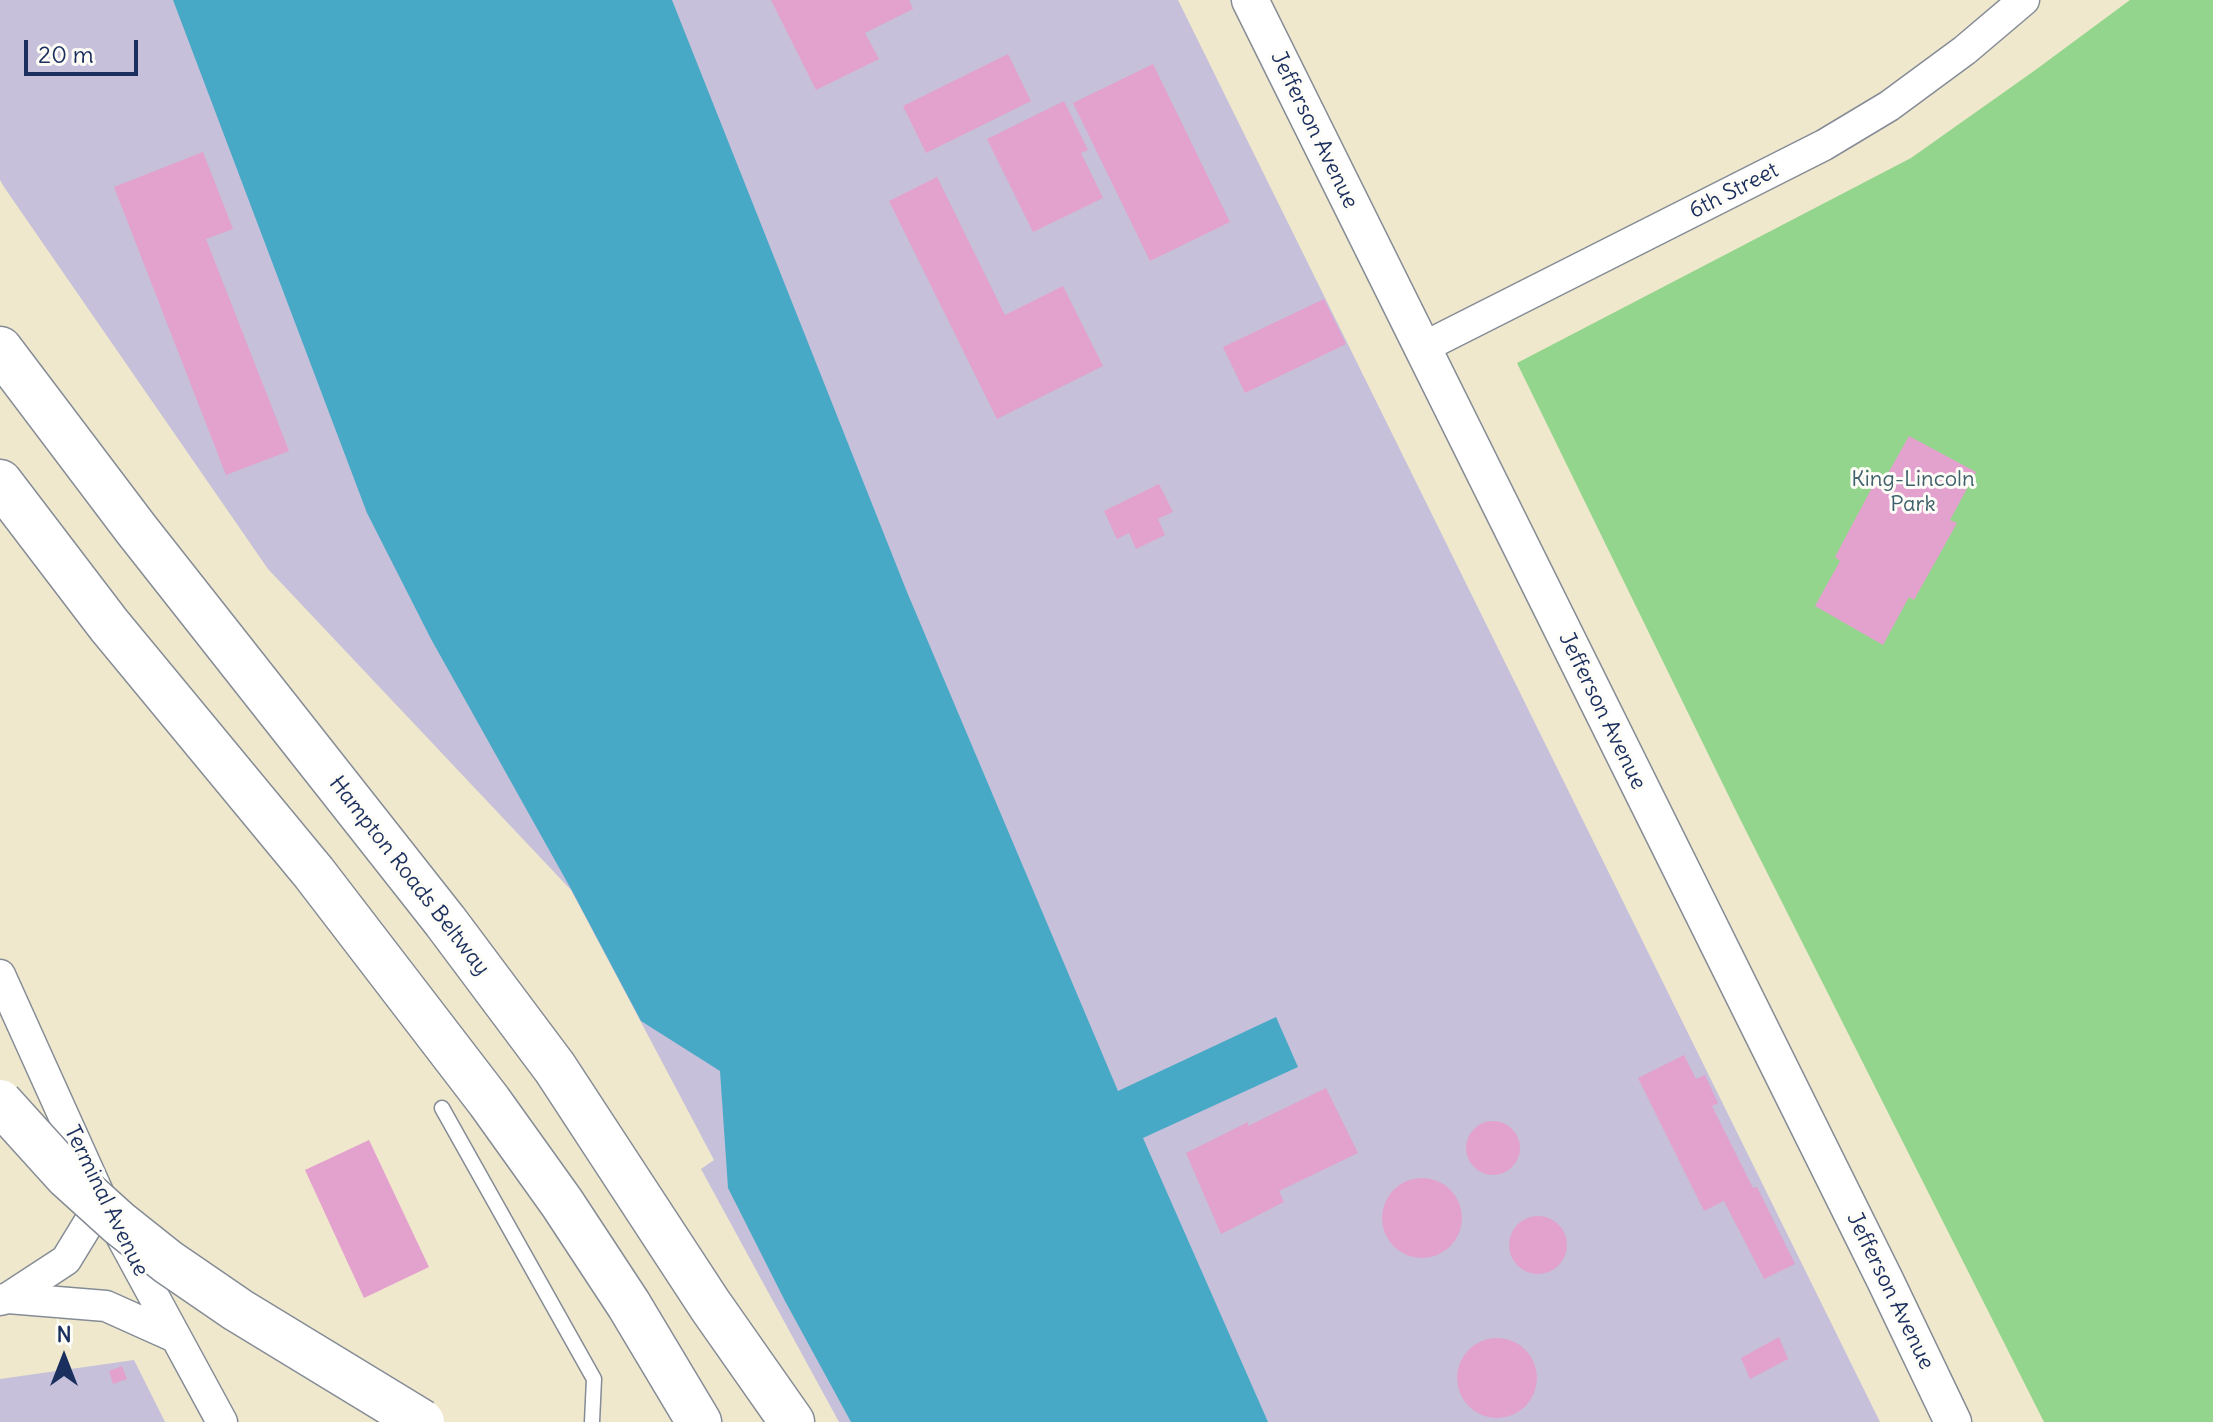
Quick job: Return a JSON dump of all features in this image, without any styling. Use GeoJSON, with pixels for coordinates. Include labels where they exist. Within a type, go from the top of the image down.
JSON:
{"type":"FeatureCollection","features":[{"type":"Feature","properties":{"kind":"highway"},"geometry":{"type":"LineString","coordinates":[[0,316],[41,405]]}},
{"type":"Feature","properties":{"kind":"highway","name":"Hampton Roads Beltway"},"geometry":{"type":"LineString","coordinates":[[0,349],[146,541],[445,921],[555,1068],[710,1305],[792,1422]]}},
{"type":"Feature","properties":{"kind":"highway"},"geometry":{"type":"LineString","coordinates":[[0,482],[109,625],[314,873],[489,1101],[562,1203],[629,1305],[699,1422]]}},
{"type":"Feature","properties":{"kind":"highway"},"geometry":{"type":"LineString","coordinates":[[0,1102],[67,1176],[168,1262],[238,1310],[422,1422]]}},
{"type":"Feature","properties":{"kind":"street","name":"Jefferson Avenue"},"geometry":{"type":"LineString","coordinates":[[1250,0],[1953,1422]]}},
{"type":"Feature","properties":{"kind":"street","name":"6th Street"},"geometry":{"type":"LineString","coordinates":[[1422,348],[1824,145],[1889,106],[1965,50],[2024,0]]}},
{"type":"Feature","properties":{"kind":"street","name":"Terminal Avenue"},"geometry":{"type":"LineString","coordinates":[[0,975],[102,1201],[222,1422]]}},
{"type":"Feature","properties":{"kind":"street"},"geometry":{"type":"LineString","coordinates":[[4,1299],[66,1260],[102,1201]]}},
{"type":"Feature","properties":{"kind":"street"},"geometry":{"type":"LineString","coordinates":[[4,1299],[106,1306],[175,1337]]}},
{"type":"Feature","properties":{"kind":"lane"},"geometry":{"type":"LineString","coordinates":[[442,1108],[594,1379],[592,1422]]}},
{"type":"Feature","properties":{"kind":"shaded area"},"geometry":{"type":"Polygon","coordinates":[[[0,0],[1178,0],[1880,1422],[839,1422],[701,1169],[714,1160],[571,890],[268,569],[4,187],[0,180],[0,0]]]}},
{"type":"Feature","properties":{"kind":"shaded area"},"geometry":{"type":"Polygon","coordinates":[[[134,1360],[165,1422],[0,1422],[0,1379],[134,1360]]]}},
{"type":"Feature","properties":{"kind":"green space","name":"King-Lincoln Park"},"geometry":{"type":"Polygon","coordinates":[[[2130,0],[2213,0],[2213,1422],[2044,1422],[1738,815],[1517,363],[1911,158],[2130,0]]]}},
{"type":"Feature","properties":{"kind":"water"},"geometry":{"type":"Polygon","coordinates":[[[173,0],[672,0],[907,592],[1118,1091],[1276,1017],[1298,1067],[1143,1138],[1268,1422],[851,1422],[728,1188],[720,1071],[641,1021],[431,639],[367,513],[173,0]]]}},
{"type":"Feature","properties":{"kind":"building"},"geometry":{"type":"Polygon","coordinates":[[[771,0],[909,0],[913,9],[865,33],[879,59],[816,90],[771,0]]]}},
{"type":"Feature","properties":{"kind":"building"},"geometry":{"type":"Polygon","coordinates":[[[1008,54],[1031,101],[926,153],[903,106],[1008,54]]]}},
{"type":"Feature","properties":{"kind":"building"},"geometry":{"type":"Polygon","coordinates":[[[1153,64],[1230,222],[1150,261],[1073,103],[1153,64]]]}},
{"type":"Feature","properties":{"kind":"building"},"geometry":{"type":"Polygon","coordinates":[[[1064,101],[1088,150],[1081,153],[1103,198],[1033,232],[987,139],[1064,101]]]}},
{"type":"Feature","properties":{"kind":"building"},"geometry":{"type":"Polygon","coordinates":[[[203,152],[233,229],[206,239],[289,451],[226,475],[114,187],[203,152]]]}},
{"type":"Feature","properties":{"kind":"building"},"geometry":{"type":"Polygon","coordinates":[[[937,177],[1005,315],[1063,286],[1103,366],[997,419],[889,201],[937,177]]]}},
{"type":"Feature","properties":{"kind":"building"},"geometry":{"type":"Polygon","coordinates":[[[1324,299],[1346,344],[1245,393],[1223,347],[1324,299]]]}},
{"type":"Feature","properties":{"kind":"building"},"geometry":{"type":"Polygon","coordinates":[[[1909,436],[1976,472],[1950,520],[1957,523],[1914,600],[1909,597],[1883,645],[1815,606],[1840,561],[1835,557],[1876,480],[1882,484],[1909,436]]]}},
{"type":"Feature","properties":{"kind":"building"},"geometry":{"type":"Polygon","coordinates":[[[1159,484],[1173,512],[1158,519],[1165,535],[1136,549],[1129,533],[1117,539],[1104,511],[1159,484]]]}},
{"type":"Feature","properties":{"kind":"building"},"geometry":{"type":"Polygon","coordinates":[[[1684,1055],[1696,1079],[1705,1075],[1718,1103],[1712,1106],[1795,1264],[1764,1279],[1724,1201],[1704,1211],[1638,1078],[1684,1055]]]}},
{"type":"Feature","properties":{"kind":"building"},"geometry":{"type":"Polygon","coordinates":[[[1326,1088],[1358,1153],[1279,1191],[1284,1202],[1221,1234],[1186,1153],[1326,1088]]]}},
{"type":"Feature","properties":{"kind":"building"},"geometry":{"type":"Polygon","coordinates":[[[1493,1121],[1504,1123],[1512,1129],[1518,1137],[1518,1159],[1512,1167],[1504,1173],[1493,1175],[1482,1173],[1474,1167],[1468,1159],[1466,1148],[1468,1137],[1474,1129],[1482,1123],[1493,1121]]]}},
{"type":"Feature","properties":{"kind":"building"},"geometry":{"type":"Polygon","coordinates":[[[369,1140],[429,1267],[364,1298],[305,1170],[369,1140]]]}},
{"type":"Feature","properties":{"kind":"building"},"geometry":{"type":"Polygon","coordinates":[[[1414,1178],[1430,1178],[1444,1185],[1455,1196],[1462,1210],[1459,1233],[1444,1251],[1430,1258],[1414,1258],[1400,1251],[1389,1240],[1382,1226],[1382,1210],[1389,1196],[1400,1185],[1414,1178]]]}},
{"type":"Feature","properties":{"kind":"building"},"geometry":{"type":"Polygon","coordinates":[[[1538,1216],[1559,1224],[1567,1245],[1559,1266],[1538,1274],[1517,1266],[1509,1245],[1517,1224],[1538,1216]]]}},
{"type":"Feature","properties":{"kind":"building"},"geometry":{"type":"Polygon","coordinates":[[[1779,1337],[1788,1359],[1750,1379],[1741,1358],[1779,1337]]]}},
{"type":"Feature","properties":{"kind":"building"},"geometry":{"type":"Polygon","coordinates":[[[1497,1338],[1512,1341],[1525,1350],[1534,1363],[1537,1378],[1534,1393],[1525,1406],[1512,1415],[1497,1418],[1482,1415],[1469,1406],[1460,1393],[1457,1378],[1460,1363],[1469,1350],[1482,1341],[1497,1338]]]}},
{"type":"Feature","properties":{"kind":"building"},"geometry":{"type":"Polygon","coordinates":[[[122,1366],[127,1379],[113,1384],[109,1371],[122,1366]]]}}]}
